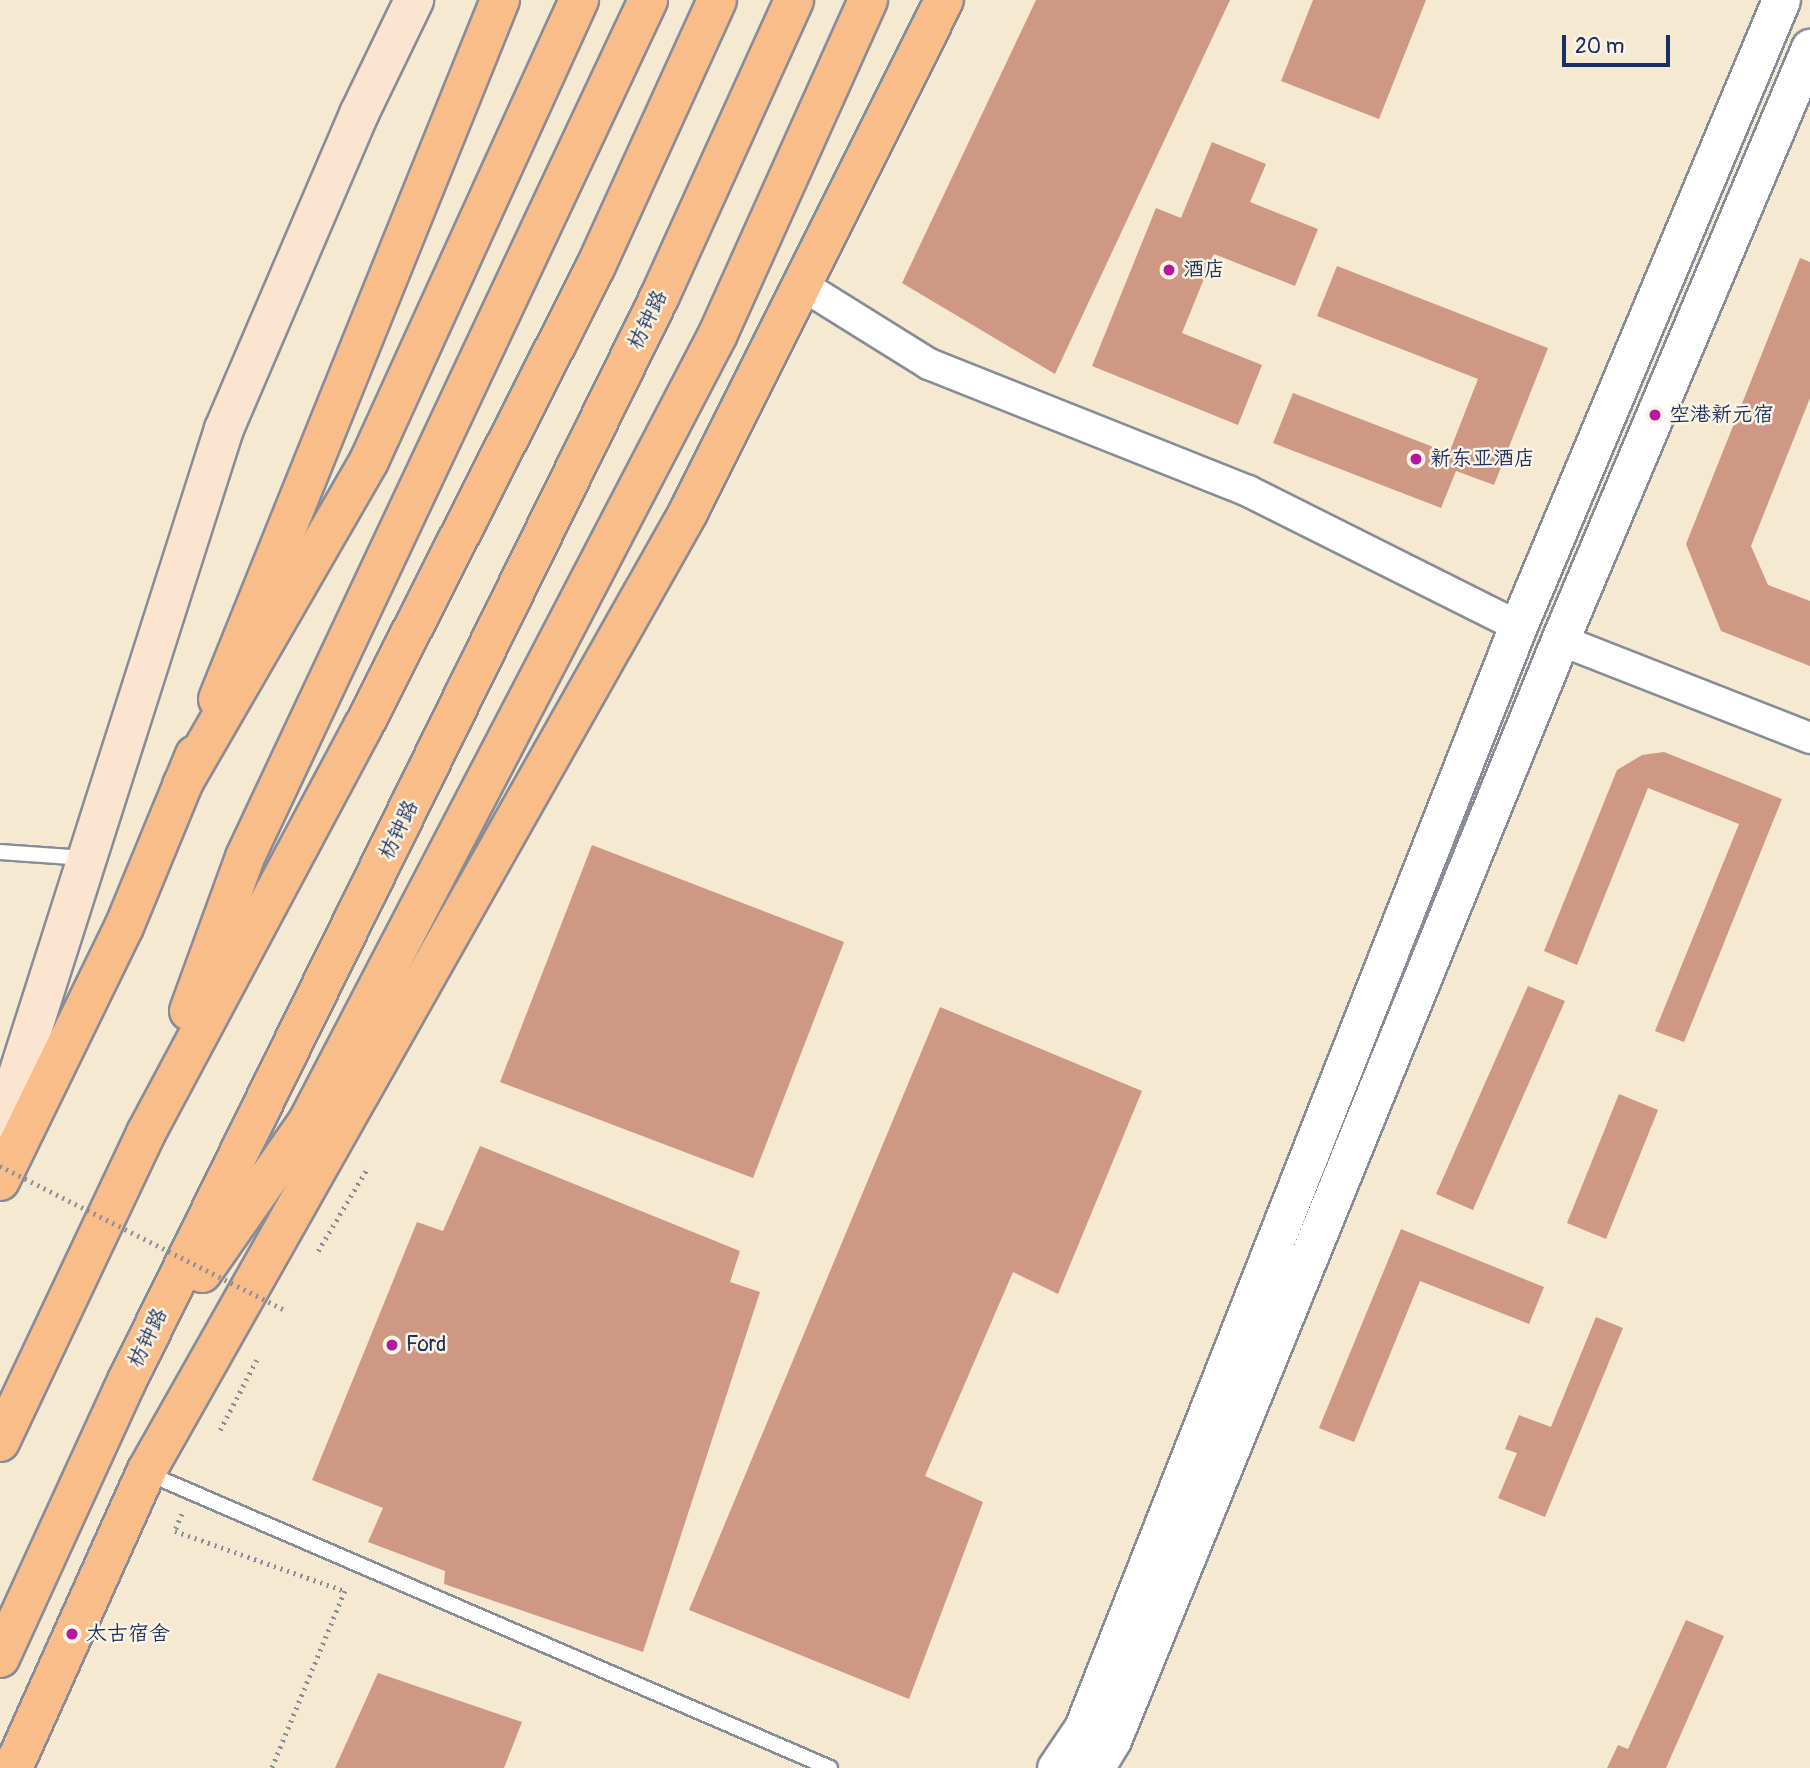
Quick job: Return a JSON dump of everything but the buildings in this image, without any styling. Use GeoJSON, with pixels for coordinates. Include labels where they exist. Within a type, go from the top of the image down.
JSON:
{"type":"FeatureCollection","features":[{"type":"Feature","properties":{"kind":"main road"},"geometry":{"type":"LineString","coordinates":[[0,1131],[224,429],[359,114],[414,0]]}},
{"type":"Feature","properties":{"kind":"main road"},"geometry":{"type":"LineString","coordinates":[[0,1181],[124,927],[500,0]]}},
{"type":"Feature","properties":{"kind":"main road"},"geometry":{"type":"LineString","coordinates":[[183,785],[369,461],[579,0]]}},
{"type":"Feature","properties":{"kind":"main road"},"geometry":{"type":"LineString","coordinates":[[146,1133],[245,857],[648,0]]}},
{"type":"Feature","properties":{"kind":"main road"},"geometry":{"type":"LineString","coordinates":[[0,1442],[146,1133],[363,727],[595,268],[717,0]]}},
{"type":"Feature","properties":{"kind":"main road","name":"枋钟路"},"geometry":{"type":"LineString","coordinates":[[0,1658],[127,1381],[659,298],[794,0]]}},
{"type":"Feature","properties":{"kind":"main road"},"geometry":{"type":"LineString","coordinates":[[127,1381],[308,1121],[718,334],[868,0]]}},
{"type":"Feature","properties":{"kind":"main road"},"geometry":{"type":"LineString","coordinates":[[13,1768],[146,1472],[689,511],[944,0]]}},
{"type":"Feature","properties":{"kind":"street"},"geometry":{"type":"LineString","coordinates":[[1056,1768],[1083,1728],[1518,626],[1781,0]]}},
{"type":"Feature","properties":{"kind":"street"},"geometry":{"type":"LineString","coordinates":[[1095,1768],[1112,1740],[1560,640],[1810,48]]}},
{"type":"Feature","properties":{"kind":"street"},"geometry":{"type":"LineString","coordinates":[[802,285],[929,363],[1248,491],[1518,626]]}},
{"type":"Feature","properties":{"kind":"street"},"geometry":{"type":"LineString","coordinates":[[1560,640],[1810,738]]}},
{"type":"Feature","properties":{"kind":"lane"},"geometry":{"type":"LineString","coordinates":[[0,852],[86,858]]}},
{"type":"Feature","properties":{"kind":"lane"},"geometry":{"type":"LineString","coordinates":[[146,1472],[830,1768]]}},
{"type":"Feature","properties":{"kind":"path"},"geometry":{"type":"LineString","coordinates":[[0,1166],[283,1309]]}},
{"type":"Feature","properties":{"kind":"path"},"geometry":{"type":"LineString","coordinates":[[312,1261],[368,1167]]}},
{"type":"Feature","properties":{"kind":"path"},"geometry":{"type":"LineString","coordinates":[[277,1321],[290,1297]]}},
{"type":"Feature","properties":{"kind":"path"},"geometry":{"type":"LineString","coordinates":[[220,1430],[258,1357]]}},
{"type":"Feature","properties":{"kind":"path"},"geometry":{"type":"LineString","coordinates":[[175,1531],[345,1591],[272,1768]]}},
{"type":"Feature","properties":{"kind":"place","name":"酒店"},"geometry":{"type":"Point","coordinates":[1169,270]}},
{"type":"Feature","properties":{"kind":"place","name":"空港新元宿"},"geometry":{"type":"Point","coordinates":[1655,415]}},
{"type":"Feature","properties":{"kind":"place","name":"新东亚酒店"},"geometry":{"type":"Point","coordinates":[1416,459]}},
{"type":"Feature","properties":{"kind":"place","name":"Ford"},"geometry":{"type":"Point","coordinates":[392,1345]}},
{"type":"Feature","properties":{"kind":"place","name":"太古宿舍"},"geometry":{"type":"Point","coordinates":[72,1634]}}]}
